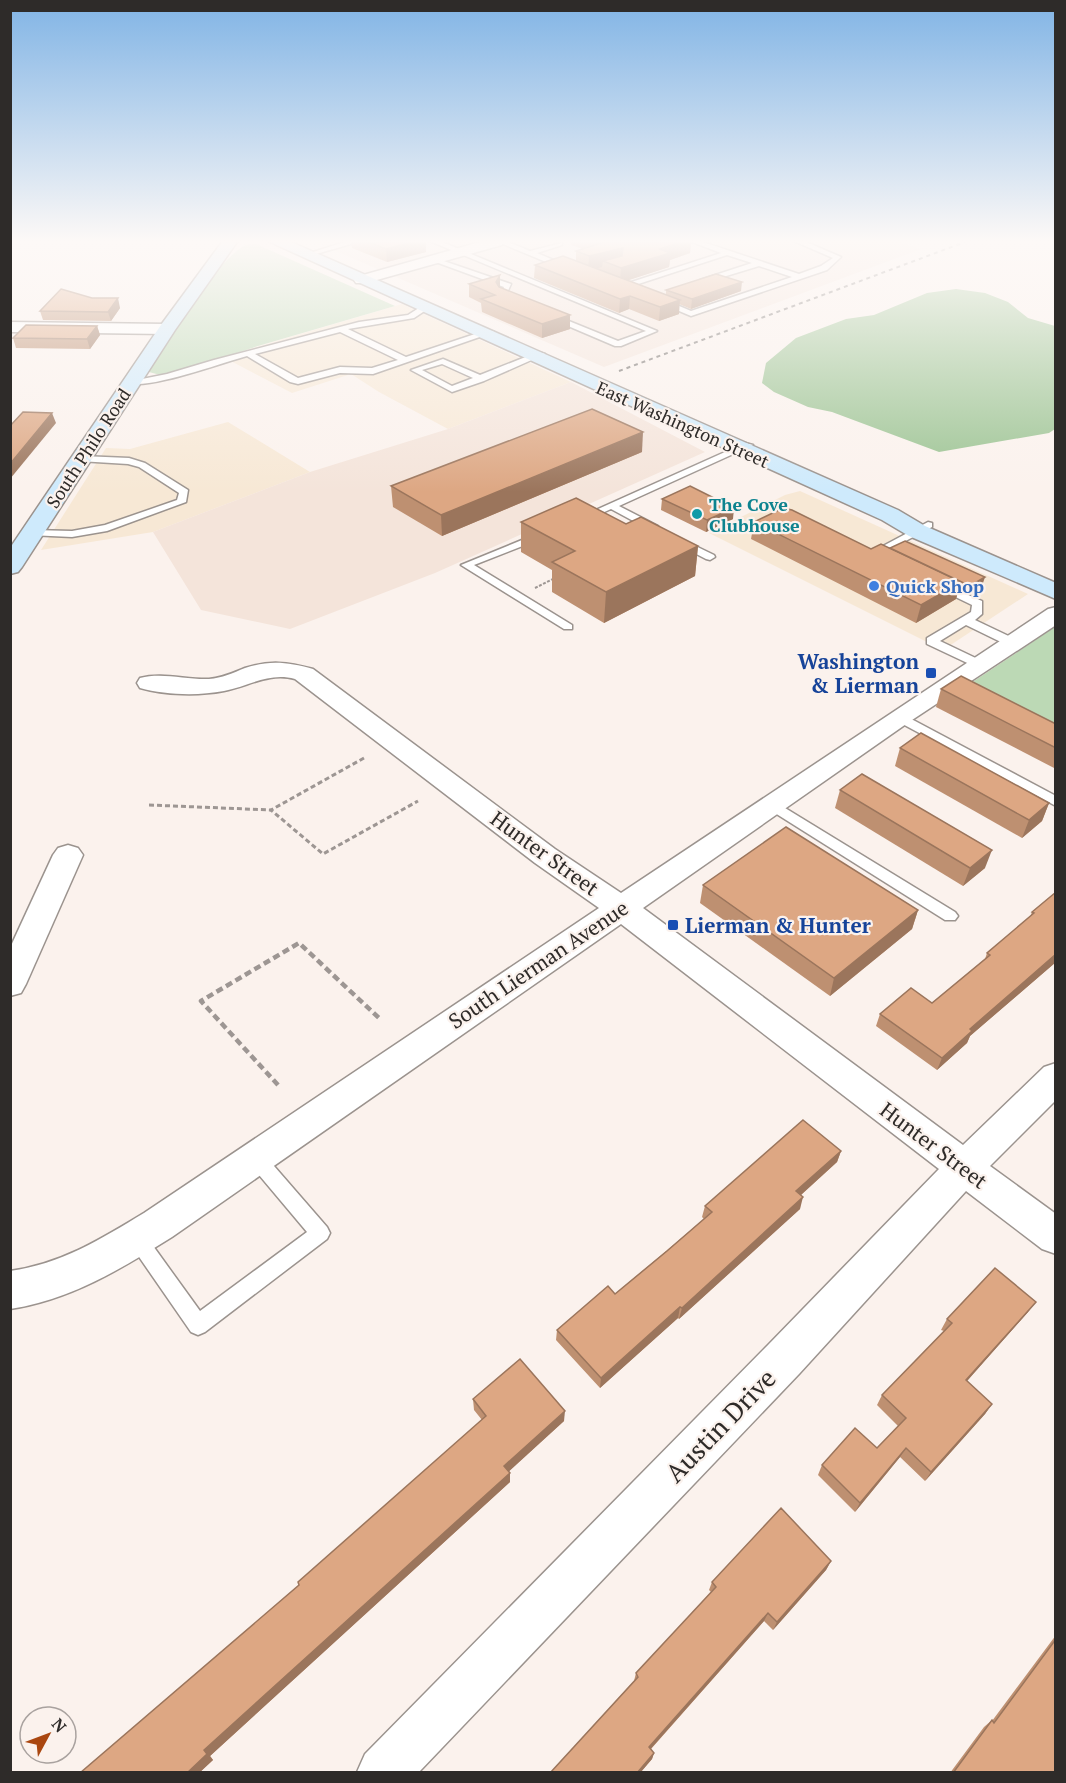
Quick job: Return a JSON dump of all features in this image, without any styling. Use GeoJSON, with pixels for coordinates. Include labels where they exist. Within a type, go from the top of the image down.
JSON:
{"type":"FeatureCollection","features":[{"type":"Feature","properties":{"kind":"main road","name":"South Philo Road"},"geometry":{"type":"LineString","coordinates":[[10,567],[170,325]]}},
{"type":"Feature","properties":{"kind":"main road","name":"East Washington Street"},"geometry":{"type":"LineString","coordinates":[[469,325],[923,528],[1056,592]]}},
{"type":"Feature","properties":{"kind":"main road","name":"East Washington Street"},"geometry":{"type":"LineString","coordinates":[[923,528],[1056,580]]}},
{"type":"Feature","properties":{"kind":"street"},"geometry":{"type":"LineString","coordinates":[[10,327],[167,329]]}},
{"type":"Feature","properties":{"kind":"street","name":"South Lierman Avenue"},"geometry":{"type":"LineString","coordinates":[[10,1290],[56,1280],[109,1255],[136,1238],[900,717],[1056,614]]}},
{"type":"Feature","properties":{"kind":"street","name":"Hunter Street"},"geometry":{"type":"LineString","coordinates":[[149,683],[210,686],[234,682],[274,667],[304,674],[545,856],[621,908],[1056,1237]]}},
{"type":"Feature","properties":{"kind":"street"},"geometry":{"type":"LineString","coordinates":[[10,984],[68,855]]}},
{"type":"Feature","properties":{"kind":"street","name":"Austin Drive"},"geometry":{"type":"LineString","coordinates":[[383,1773],[784,1359],[964,1167],[1056,1077]]}},
{"type":"Feature","properties":{"kind":"lane"},"geometry":{"type":"LineString","coordinates":[[131,382],[161,380],[229,358],[250,355],[354,325]]}},
{"type":"Feature","properties":{"kind":"lane"},"geometry":{"type":"LineString","coordinates":[[572,325],[618,344],[653,331],[639,325]]}},
{"type":"Feature","properties":{"kind":"lane"},"geometry":{"type":"LineString","coordinates":[[341,329],[405,360]]}},
{"type":"Feature","properties":{"kind":"lane"},"geometry":{"type":"LineString","coordinates":[[250,355],[298,381],[340,370],[373,371],[486,333]]}},
{"type":"Feature","properties":{"kind":"lane"},"geometry":{"type":"LineString","coordinates":[[480,379],[443,361],[415,370],[452,389],[480,379],[538,356]]}},
{"type":"Feature","properties":{"kind":"lane"},"geometry":{"type":"LineString","coordinates":[[570,523],[744,447]]}},
{"type":"Feature","properties":{"kind":"lane"},"geometry":{"type":"LineString","coordinates":[[33,533],[72,534],[106,528],[181,502],[183,492],[142,465],[129,461],[82,459]]}},
{"type":"Feature","properties":{"kind":"lane"},"geometry":{"type":"LineString","coordinates":[[612,506],[710,557]]}},
{"type":"Feature","properties":{"kind":"lane"},"geometry":{"type":"LineString","coordinates":[[883,559],[873,554],[923,528]]}},
{"type":"Feature","properties":{"kind":"lane"},"geometry":{"type":"LineString","coordinates":[[549,531],[466,565],[568,627]]}},
{"type":"Feature","properties":{"kind":"lane"},"geometry":{"type":"LineString","coordinates":[[925,578],[978,603],[976,614],[931,641],[980,665]]}},
{"type":"Feature","properties":{"kind":"lane"},"geometry":{"type":"LineString","coordinates":[[966,620],[1012,643]]}},
{"type":"Feature","properties":{"kind":"lane"},"geometry":{"type":"LineString","coordinates":[[900,717],[1056,802]]}},
{"type":"Feature","properties":{"kind":"lane"},"geometry":{"type":"LineString","coordinates":[[772,805],[950,916]]}},
{"type":"Feature","properties":{"kind":"lane"},"geometry":{"type":"LineString","coordinates":[[136,1238],[198,1325],[320,1233],[255,1157]]}},
{"type":"Feature","properties":{"kind":"path"},"geometry":{"type":"LineString","coordinates":[[517,596],[559,576]]}},
{"type":"Feature","properties":{"kind":"path"},"geometry":{"type":"LineString","coordinates":[[149,805],[271,810],[364,758]]}},
{"type":"Feature","properties":{"kind":"path"},"geometry":{"type":"LineString","coordinates":[[271,810],[323,854],[418,801]]}},
{"type":"Feature","properties":{"kind":"path"},"geometry":{"type":"LineString","coordinates":[[278,1084],[201,1001],[299,943],[379,1018]]}},
{"type":"Feature","properties":{"kind":"shaded area"},"geometry":{"type":"Polygon","coordinates":[[[330,325],[448,325],[571,382],[448,429],[379,392],[351,374],[292,393],[223,357],[330,325]]]}},
{"type":"Feature","properties":{"kind":"shaded area"},"geometry":{"type":"Polygon","coordinates":[[[507,325],[716,325],[604,367],[507,325]]]}},
{"type":"Feature","properties":{"kind":"shaded area"},"geometry":{"type":"Polygon","coordinates":[[[571,382],[705,452],[435,573],[290,629],[201,610],[153,532],[310,472],[448,429],[571,382]]]}},
{"type":"Feature","properties":{"kind":"shaded area"},"geometry":{"type":"Polygon","coordinates":[[[228,422],[310,472],[153,532],[41,550],[106,448],[130,449],[228,422]]]}},
{"type":"Feature","properties":{"kind":"shaded area"},"geometry":{"type":"Polygon","coordinates":[[[800,491],[1028,594],[943,650],[709,533],[785,495],[800,491]]]}},
{"type":"Feature","properties":{"kind":"green space"},"geometry":{"type":"Polygon","coordinates":[[[178,325],[329,325],[173,374],[164,376],[149,372],[178,325]]]}},
{"type":"Feature","properties":{"kind":"green space"},"geometry":{"type":"Polygon","coordinates":[[[830,325],[1055,326],[1055,429],[1049,433],[939,452],[832,412],[808,407],[774,392],[762,383],[766,363],[796,338],[830,325]]]}},
{"type":"Feature","properties":{"kind":"green space"},"geometry":{"type":"Polygon","coordinates":[[[1055,627],[1055,741],[959,691],[1055,627]]]}},
{"type":"Feature","properties":{"kind":"building"},"geometry":{"type":"Polygon","coordinates":[[[26,325],[97,326],[87,339],[13,338],[26,325]]]}},
{"type":"Feature","properties":{"kind":"building"},"geometry":{"type":"Polygon","coordinates":[[[592,409],[643,432],[441,515],[391,486],[592,409]]]}},
{"type":"Feature","properties":{"kind":"building"},"geometry":{"type":"Polygon","coordinates":[[[23,412],[52,413],[10,464],[10,426],[23,412]]]}},
{"type":"Feature","properties":{"kind":"building"},"geometry":{"type":"Polygon","coordinates":[[[690,486],[734,508],[707,520],[662,499],[690,486]]]}},
{"type":"Feature","properties":{"kind":"building"},"geometry":{"type":"Polygon","coordinates":[[[576,498],[626,524],[641,517],[698,546],[606,592],[552,562],[575,551],[521,522],[576,498]]]}},
{"type":"Feature","properties":{"kind":"building"},"geometry":{"type":"Polygon","coordinates":[[[783,508],[792,510],[871,549],[881,544],[961,582],[921,605],[754,522],[783,508]]]}},
{"type":"Feature","properties":{"kind":"building"},"geometry":{"type":"Polygon","coordinates":[[[905,541],[985,577],[970,586],[890,548],[905,541]]]}},
{"type":"Feature","properties":{"kind":"building"},"geometry":{"type":"Polygon","coordinates":[[[961,676],[1056,724],[1056,748],[941,689],[961,676]]]}},
{"type":"Feature","properties":{"kind":"building"},"geometry":{"type":"Polygon","coordinates":[[[921,733],[1049,803],[1029,820],[900,748],[921,733]]]}},
{"type":"Feature","properties":{"kind":"building"},"geometry":{"type":"Polygon","coordinates":[[[862,774],[992,850],[970,868],[840,790],[862,774]]]}},
{"type":"Feature","properties":{"kind":"building"},"geometry":{"type":"Polygon","coordinates":[[[786,827],[918,910],[834,978],[703,885],[786,827]]]}},
{"type":"Feature","properties":{"kind":"building"},"geometry":{"type":"Polygon","coordinates":[[[1056,892],[1056,954],[970,1029],[972,1031],[942,1058],[880,1014],[911,988],[932,1003],[990,955],[987,953],[1056,892]]]}},
{"type":"Feature","properties":{"kind":"building"},"geometry":{"type":"Polygon","coordinates":[[[803,1120],[841,1151],[796,1191],[803,1197],[682,1308],[680,1307],[601,1378],[557,1330],[608,1286],[615,1294],[667,1251],[712,1212],[705,1206],[803,1120]]]}},
{"type":"Feature","properties":{"kind":"building"},"geometry":{"type":"Polygon","coordinates":[[[995,1268],[1036,1302],[966,1380],[992,1404],[931,1472],[906,1448],[860,1503],[822,1465],[855,1428],[877,1448],[906,1418],[882,1395],[952,1323],[947,1319],[995,1268]]]}},
{"type":"Feature","properties":{"kind":"building"},"geometry":{"type":"Polygon","coordinates":[[[520,1359],[565,1411],[504,1466],[510,1473],[204,1750],[207,1754],[187,1773],[80,1773],[299,1585],[298,1582],[486,1416],[473,1399],[520,1359]]]}},
{"type":"Feature","properties":{"kind":"building"},"geometry":{"type":"Polygon","coordinates":[[[781,1508],[831,1561],[777,1622],[768,1613],[649,1747],[654,1753],[637,1773],[550,1773],[638,1677],[636,1673],[716,1587],[712,1582],[781,1508]]]}},
{"type":"Feature","properties":{"kind":"building"},"geometry":{"type":"Polygon","coordinates":[[[1056,1639],[1056,1771],[1054,1773],[953,1773],[992,1720],[994,1723],[1056,1639]]]}},
{"type":"Feature","properties":{"kind":"railway"},"geometry":{"type":"LineString","coordinates":[[619,371],[742,325]]}},
{"type":"Feature","properties":{"kind":"place","name":"The Cove Clubhouse"},"geometry":{"type":"Point","coordinates":[697,514]}},
{"type":"Feature","properties":{"kind":"place","name":"Quick Shop"},"geometry":{"type":"Point","coordinates":[874,586]}},
{"type":"Feature","properties":{"kind":"place","name":"Washington & Lierman"},"geometry":{"type":"Point","coordinates":[931,673]}},
{"type":"Feature","properties":{"kind":"place","name":"Lierman & Hunter"},"geometry":{"type":"Point","coordinates":[673,925]}}]}
